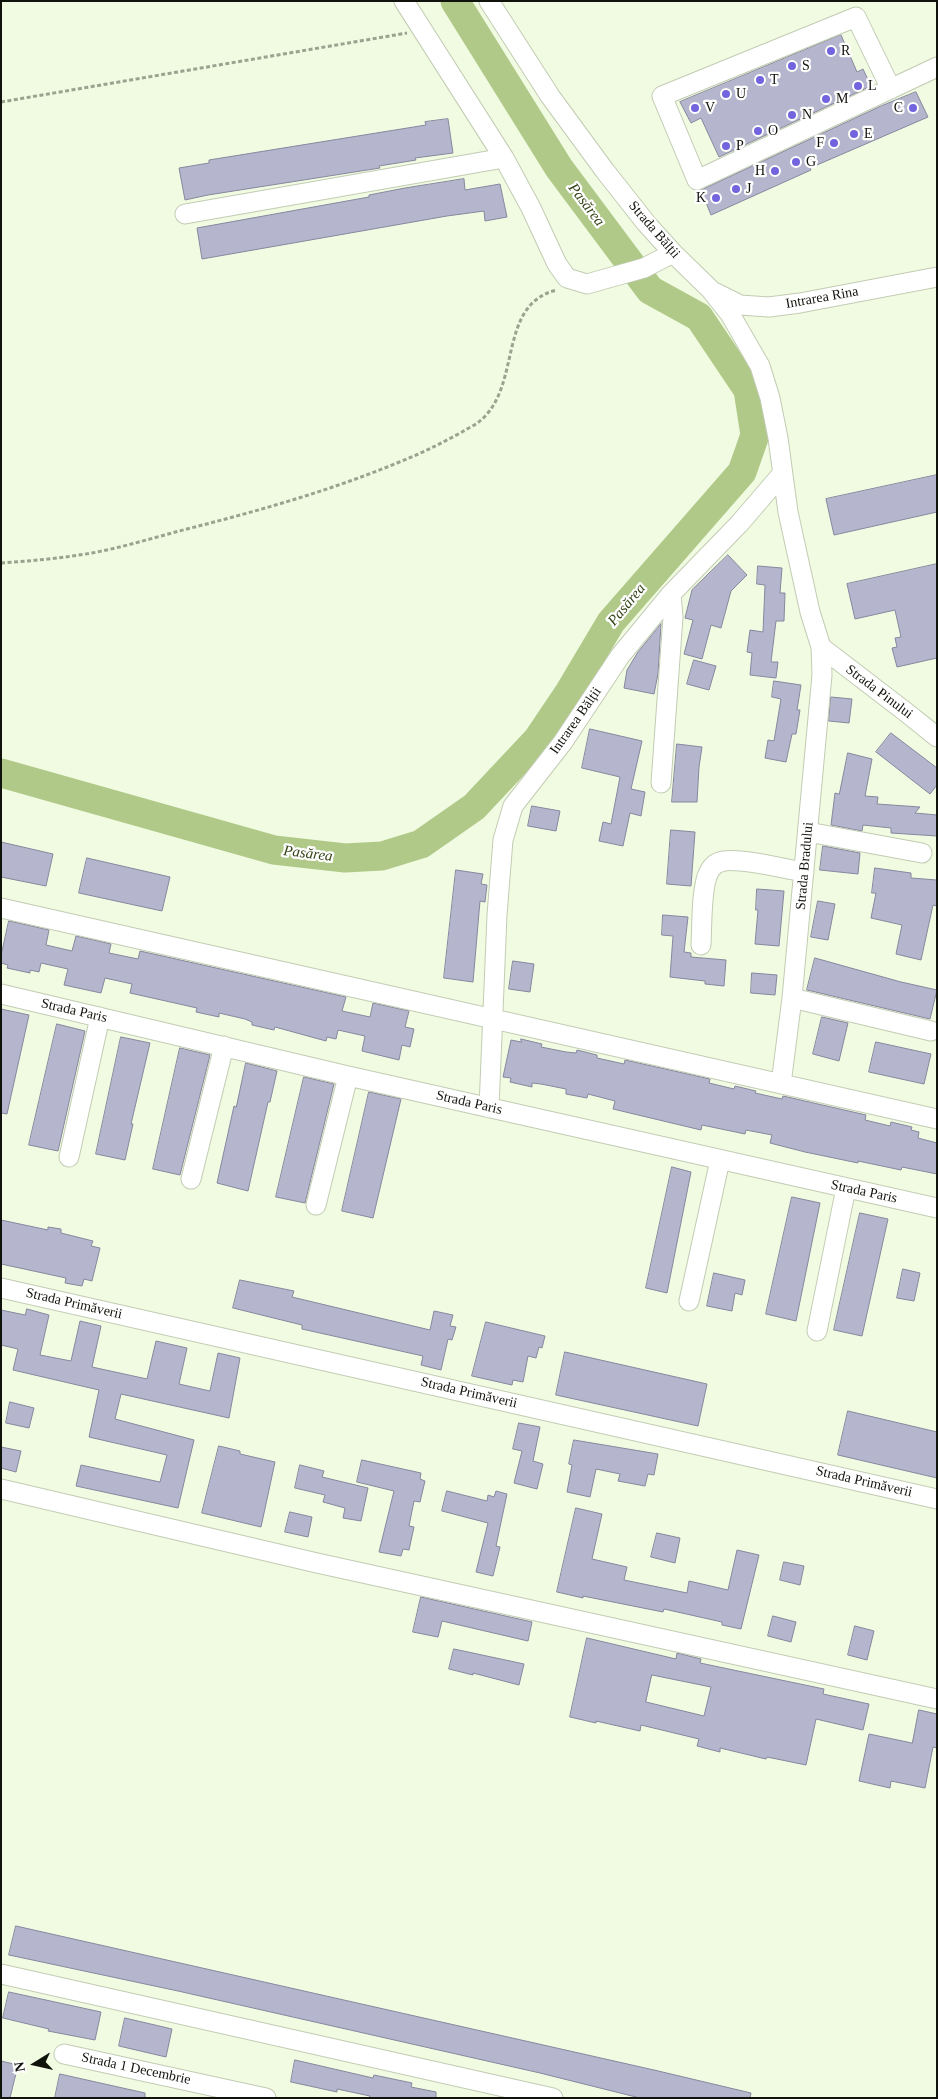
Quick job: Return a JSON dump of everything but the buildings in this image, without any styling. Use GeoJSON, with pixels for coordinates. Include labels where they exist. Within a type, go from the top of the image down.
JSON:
{"type":"FeatureCollection","features":[{"type":"Feature","properties":{"kind":"street"},"geometry":{"type":"LineString","coordinates":[[404,1],[504,158],[557,264],[567,278],[587,284],[644,268],[673,253]]}},
{"type":"Feature","properties":{"kind":"street","name":"Strada Bălții"},"geometry":{"type":"LineString","coordinates":[[488,1],[550,96],[605,171],[646,223],[710,290],[730,314],[760,366],[770,398],[778,438],[782,474]]}},
{"type":"Feature","properties":{"kind":"street"},"geometry":{"type":"LineString","coordinates":[[891,89],[856,17],[662,96],[697,180],[891,89],[937,67]]}},
{"type":"Feature","properties":{"kind":"street"},"geometry":{"type":"LineString","coordinates":[[186,214],[504,158]]}},
{"type":"Feature","properties":{"kind":"street","name":"Intrarea Rina"},"geometry":{"type":"LineString","coordinates":[[710,290],[740,305],[769,307],[800,303],[937,277]]}},
{"type":"Feature","properties":{"kind":"street","name":"Intrarea Bălții"},"geometry":{"type":"LineString","coordinates":[[489,1108],[502,850],[512,806],[563,742],[620,656],[671,594],[739,524],[782,474]]}},
{"type":"Feature","properties":{"kind":"street","name":"Strada Bradului"},"geometry":{"type":"LineString","coordinates":[[781,1084],[792,998],[822,675],[821,647],[810,612],[788,512],[782,474]]}},
{"type":"Feature","properties":{"kind":"street"},"geometry":{"type":"LineString","coordinates":[[661,784],[673,617],[671,594]]}},
{"type":"Feature","properties":{"kind":"street","name":"Strada Pinului"},"geometry":{"type":"LineString","coordinates":[[821,647],[937,737]]}},
{"type":"Feature","properties":{"kind":"street"},"geometry":{"type":"LineString","coordinates":[[808,832],[922,853]]}},
{"type":"Feature","properties":{"kind":"street"},"geometry":{"type":"LineString","coordinates":[[700,945],[704,892],[708,872],[715,864],[724,861],[742,862],[804,872]]}},
{"type":"Feature","properties":{"kind":"street"},"geometry":{"type":"LineString","coordinates":[[1,908],[937,1119]]}},
{"type":"Feature","properties":{"kind":"street","name":"Strada Paris"},"geometry":{"type":"LineString","coordinates":[[1,994],[348,1076],[937,1208]]}},
{"type":"Feature","properties":{"kind":"street"},"geometry":{"type":"LineString","coordinates":[[792,998],[931,1030]]}},
{"type":"Feature","properties":{"kind":"street"},"geometry":{"type":"LineString","coordinates":[[69,1157],[100,1017]]}},
{"type":"Feature","properties":{"kind":"street"},"geometry":{"type":"LineString","coordinates":[[191,1179],[224,1046]]}},
{"type":"Feature","properties":{"kind":"street"},"geometry":{"type":"LineString","coordinates":[[316,1205],[348,1076]]}},
{"type":"Feature","properties":{"kind":"street"},"geometry":{"type":"LineString","coordinates":[[689,1301],[720,1160]]}},
{"type":"Feature","properties":{"kind":"street"},"geometry":{"type":"LineString","coordinates":[[817,1331],[846,1188]]}},
{"type":"Feature","properties":{"kind":"street","name":"Strada Primăverii"},"geometry":{"type":"LineString","coordinates":[[1,1288],[937,1499]]}},
{"type":"Feature","properties":{"kind":"street"},"geometry":{"type":"LineString","coordinates":[[1,1489],[317,1563],[937,1699]]}},
{"type":"Feature","properties":{"kind":"street"},"geometry":{"type":"LineString","coordinates":[[1,1974],[553,2098]]}},
{"type":"Feature","properties":{"kind":"street","name":"Strada 1 Decembrie"},"geometry":{"type":"LineString","coordinates":[[64,2054],[266,2098]]}},
{"type":"Feature","properties":{"kind":"path"},"geometry":{"type":"LineString","coordinates":[[1,102],[422,31]]}},
{"type":"Feature","properties":{"kind":"path"},"geometry":{"type":"LineString","coordinates":[[1,563],[93,553],[243,515],[353,481],[433,448],[481,420],[495,404],[506,378],[516,330],[531,302],[547,292],[587,284]]}},
{"type":"Feature","properties":{"kind":"waterway","name":"Pasărea"},"geometry":{"type":"LineString","coordinates":[[1,773],[274,850],[345,858],[382,856],[421,844],[474,807],[537,740],[570,691],[611,622],[742,472],[755,435],[748,390],[699,317],[650,290],[559,168],[455,1]]}},
{"type":"Feature","properties":{"kind":"place","name":"R"},"geometry":{"type":"Point","coordinates":[831,51]}},
{"type":"Feature","properties":{"kind":"place","name":"S"},"geometry":{"type":"Point","coordinates":[792,66]}},
{"type":"Feature","properties":{"kind":"place","name":"T"},"geometry":{"type":"Point","coordinates":[760,80]}},
{"type":"Feature","properties":{"kind":"place","name":"L"},"geometry":{"type":"Point","coordinates":[858,86]}},
{"type":"Feature","properties":{"kind":"place","name":"U"},"geometry":{"type":"Point","coordinates":[726,94]}},
{"type":"Feature","properties":{"kind":"place","name":"M"},"geometry":{"type":"Point","coordinates":[826,99]}},
{"type":"Feature","properties":{"kind":"place","name":"V"},"geometry":{"type":"Point","coordinates":[695,108]}},
{"type":"Feature","properties":{"kind":"place","name":"C"},"geometry":{"type":"Point","coordinates":[913,108]}},
{"type":"Feature","properties":{"kind":"place","name":"N"},"geometry":{"type":"Point","coordinates":[792,115]}},
{"type":"Feature","properties":{"kind":"place","name":"O"},"geometry":{"type":"Point","coordinates":[758,131]}},
{"type":"Feature","properties":{"kind":"place","name":"E"},"geometry":{"type":"Point","coordinates":[854,134]}},
{"type":"Feature","properties":{"kind":"place","name":"F"},"geometry":{"type":"Point","coordinates":[834,143]}},
{"type":"Feature","properties":{"kind":"place","name":"P"},"geometry":{"type":"Point","coordinates":[726,146]}},
{"type":"Feature","properties":{"kind":"place","name":"G"},"geometry":{"type":"Point","coordinates":[796,162]}},
{"type":"Feature","properties":{"kind":"place","name":"H"},"geometry":{"type":"Point","coordinates":[775,171]}},
{"type":"Feature","properties":{"kind":"place","name":"J"},"geometry":{"type":"Point","coordinates":[736,189]}},
{"type":"Feature","properties":{"kind":"place","name":"K"},"geometry":{"type":"Point","coordinates":[716,198]}}]}
